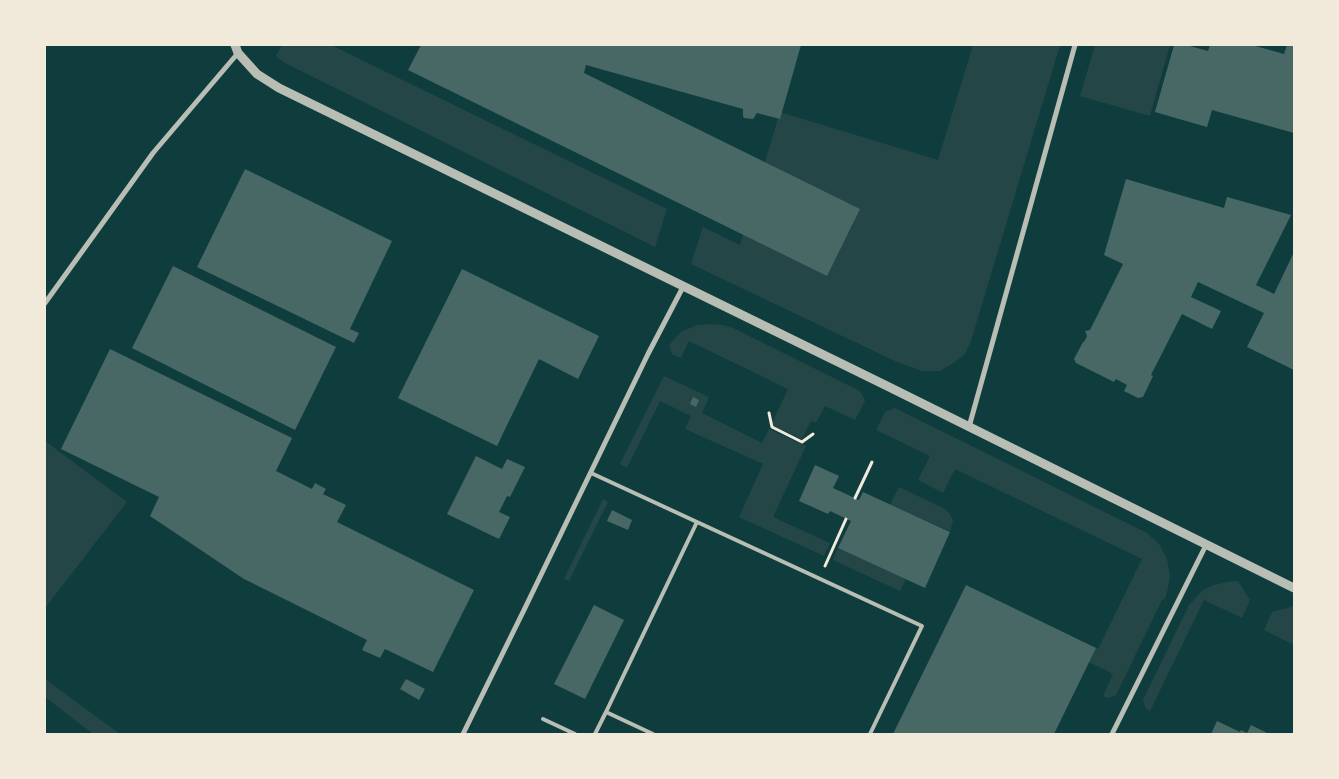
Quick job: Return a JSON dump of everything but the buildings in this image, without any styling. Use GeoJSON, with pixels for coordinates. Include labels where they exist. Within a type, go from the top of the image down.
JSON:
{"type":"FeatureCollection","features":[{"type":"Feature","properties":{"kind":"street"},"geometry":{"type":"LineString","coordinates":[[969,427],[1075,45]]}},
{"type":"Feature","properties":{"kind":"street"},"geometry":{"type":"LineString","coordinates":[[45,303],[153,153],[237,49],[257,74],[279,88],[1294,588]]}},
{"type":"Feature","properties":{"kind":"street"},"geometry":{"type":"LineString","coordinates":[[463,734],[648,354],[683,287]]}},
{"type":"Feature","properties":{"kind":"street"},"geometry":{"type":"LineString","coordinates":[[1112,734],[1206,545]]}},
{"type":"Feature","properties":{"kind":"lane"},"geometry":{"type":"LineString","coordinates":[[591,473],[922,626],[870,734]]}},
{"type":"Feature","properties":{"kind":"lane"},"geometry":{"type":"LineString","coordinates":[[595,734],[697,522]]}},
{"type":"Feature","properties":{"kind":"lane"},"geometry":{"type":"LineString","coordinates":[[606,712],[653,734]]}},
{"type":"Feature","properties":{"kind":"lane"},"geometry":{"type":"LineString","coordinates":[[543,719],[575,734]]}},
{"type":"Feature","properties":{"kind":"path"},"geometry":{"type":"LineString","coordinates":[[769,413],[772,427],[802,442],[813,434]]}},
{"type":"Feature","properties":{"kind":"path"},"geometry":{"type":"LineString","coordinates":[[854,498],[872,462]]}},
{"type":"Feature","properties":{"kind":"path"},"geometry":{"type":"LineString","coordinates":[[819,578],[846,519]]}},
{"type":"Feature","properties":{"kind":"shaded area"},"geometry":{"type":"Polygon","coordinates":[[[282,45],[331,45],[667,209],[655,247],[283,62],[276,56],[282,45]]]}},
{"type":"Feature","properties":{"kind":"shaded area"},"geometry":{"type":"Polygon","coordinates":[[[973,45],[1060,45],[971,341],[965,354],[940,371],[922,371],[897,362],[691,264],[703,227],[740,245],[780,112],[938,160],[973,45]]]}},
{"type":"Feature","properties":{"kind":"shaded area"},"geometry":{"type":"Polygon","coordinates":[[[1095,45],[1170,45],[1150,116],[1080,96],[1095,45]]]}},
{"type":"Feature","properties":{"kind":"shaded area"},"geometry":{"type":"Polygon","coordinates":[[[711,324],[733,328],[860,391],[865,401],[855,420],[825,406],[816,423],[811,421],[802,439],[771,425],[788,389],[689,341],[681,358],[672,354],[669,345],[681,332],[697,325],[711,324]]]}},
{"type":"Feature","properties":{"kind":"shaded area"},"geometry":{"type":"Polygon","coordinates":[[[664,376],[709,397],[702,413],[762,443],[769,429],[806,446],[773,517],[830,543],[824,556],[739,517],[763,464],[685,429],[691,416],[660,401],[627,468],[620,464],[664,376]]]}},
{"type":"Feature","properties":{"kind":"shaded area"},"geometry":{"type":"Polygon","coordinates":[[[895,408],[1147,533],[1159,544],[1167,559],[1170,575],[1165,599],[1162,600],[1116,695],[1109,698],[1103,696],[1113,674],[1089,662],[1096,648],[1098,649],[1142,559],[955,469],[943,493],[918,480],[930,456],[876,430],[885,412],[895,408]]]}},
{"type":"Feature","properties":{"kind":"shaded area"},"geometry":{"type":"Polygon","coordinates":[[[45,441],[127,502],[45,608],[45,441]]]}},
{"type":"Feature","properties":{"kind":"shaded area"},"geometry":{"type":"Polygon","coordinates":[[[899,487],[943,508],[950,514],[953,521],[950,531],[890,505],[899,487]]]}},
{"type":"Feature","properties":{"kind":"shaded area"},"geometry":{"type":"Polygon","coordinates":[[[603,499],[608,502],[569,581],[564,579],[603,499]]]}},
{"type":"Feature","properties":{"kind":"shaded area"},"geometry":{"type":"Polygon","coordinates":[[[838,548],[906,579],[900,591],[833,560],[838,548]]]}},
{"type":"Feature","properties":{"kind":"shaded area"},"geometry":{"type":"Polygon","coordinates":[[[1238,581],[1250,600],[1242,618],[1204,600],[1150,711],[1146,709],[1143,700],[1189,605],[1203,590],[1214,585],[1238,581]]]}},
{"type":"Feature","properties":{"kind":"shaded area"},"geometry":{"type":"Polygon","coordinates":[[[1294,606],[1294,645],[1264,630],[1272,612],[1294,606]]]}},
{"type":"Feature","properties":{"kind":"shaded area"},"geometry":{"type":"Polygon","coordinates":[[[45,679],[120,734],[93,734],[45,697],[45,679]]]}}]}
